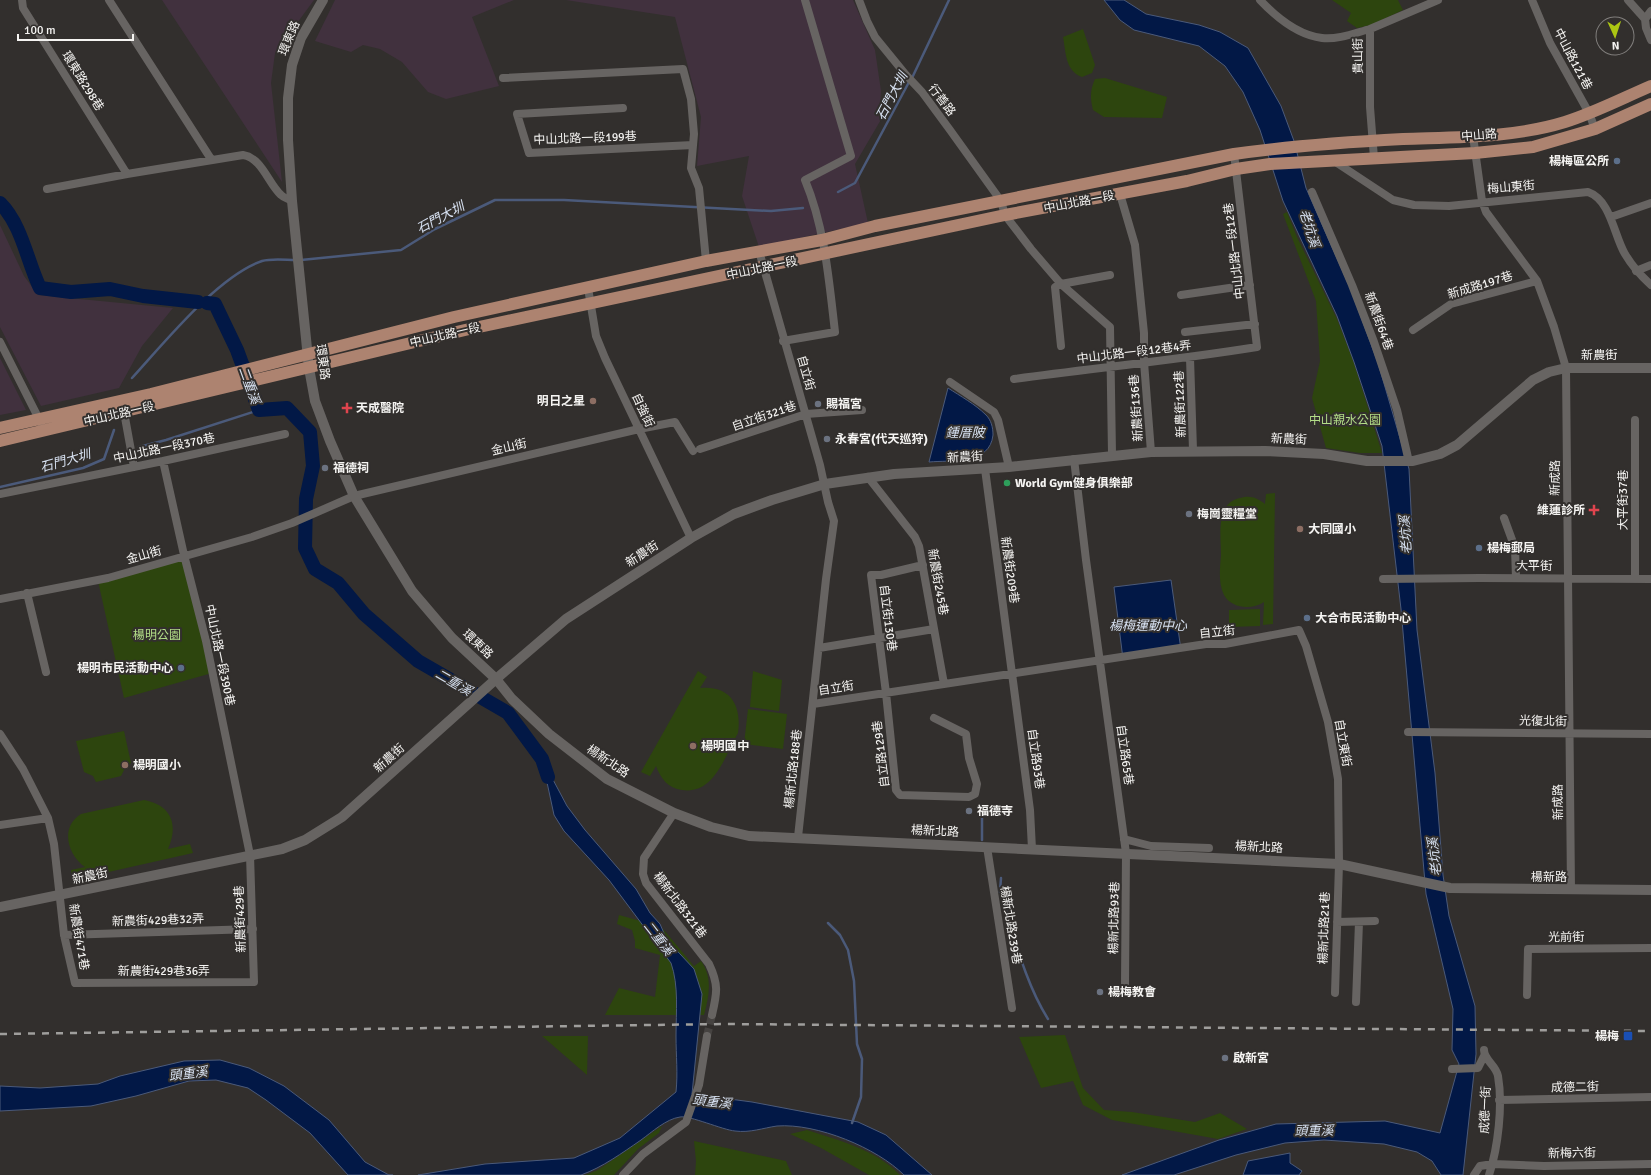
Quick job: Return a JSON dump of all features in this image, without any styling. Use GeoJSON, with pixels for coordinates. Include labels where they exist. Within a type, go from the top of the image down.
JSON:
{"type":"FeatureCollection","features":[{"type":"Feature","properties":{"kind":"main road","name":"中山路"},"geometry":{"type":"LineString","coordinates":[[1265,149],[1373,141],[1474,136],[1534,129],[1565,122],[1651,86]]}},
{"type":"Feature","properties":{"kind":"main road","name":"中山路"},"geometry":{"type":"LineString","coordinates":[[1270,164],[1475,153],[1533,147],[1595,129],[1651,104]]}},
{"type":"Feature","properties":{"kind":"main road","name":"中山北路一段"},"geometry":{"type":"LineString","coordinates":[[0,428],[151,394],[232,372],[454,317],[706,262],[822,240],[875,226],[1265,149]]}},
{"type":"Feature","properties":{"kind":"main road","name":"中山北路一段"},"geometry":{"type":"LineString","coordinates":[[0,441],[237,386],[435,337],[1005,216],[1187,181],[1236,169],[1270,164]]}},
{"type":"Feature","properties":{"kind":"street","name":"環東路298巷"},"geometry":{"type":"LineString","coordinates":[[22,0],[23,8],[127,174]]}},
{"type":"Feature","properties":{"kind":"street"},"geometry":{"type":"LineString","coordinates":[[109,0],[212,159]]}},
{"type":"Feature","properties":{"kind":"street","name":"環東路"},"geometry":{"type":"LineString","coordinates":[[323,0],[301,38],[292,65],[288,98],[288,140],[292,201],[309,368],[315,401],[330,442],[354,496],[412,591],[452,638],[496,679]]}},
{"type":"Feature","properties":{"kind":"street"},"geometry":{"type":"LineString","coordinates":[[784,341],[835,332],[826,255],[812,196],[805,180],[851,156],[805,0]]}},
{"type":"Feature","properties":{"kind":"street","name":"行善路"},"geometry":{"type":"LineString","coordinates":[[859,0],[866,21],[875,37],[914,83],[1001,201],[1005,216]]}},
{"type":"Feature","properties":{"kind":"street","name":"貴山街"},"geometry":{"type":"LineString","coordinates":[[1260,0],[1271,12],[1302,33],[1322,38],[1341,37],[1370,29],[1370,107],[1374,158]]}},
{"type":"Feature","properties":{"kind":"street"},"geometry":{"type":"LineString","coordinates":[[1370,29],[1438,0]]}},
{"type":"Feature","properties":{"kind":"street","name":"中山路121巷"},"geometry":{"type":"LineString","coordinates":[[1532,0],[1550,43],[1589,113],[1595,129]]}},
{"type":"Feature","properties":{"kind":"street"},"geometry":{"type":"LineString","coordinates":[[1628,0],[1645,20],[1646,28],[1651,40]]}},
{"type":"Feature","properties":{"kind":"street"},"geometry":{"type":"LineString","coordinates":[[1645,20],[1651,11]]}},
{"type":"Feature","properties":{"kind":"street"},"geometry":{"type":"LineString","coordinates":[[503,78],[682,69],[691,98],[694,134],[691,168],[699,188],[706,262]]}},
{"type":"Feature","properties":{"kind":"street","name":"中山北路一段199巷"},"geometry":{"type":"LineString","coordinates":[[623,108],[517,114],[529,153],[693,145]]}},
{"type":"Feature","properties":{"kind":"street","name":"新成路"},"geometry":{"type":"LineString","coordinates":[[1474,136],[1482,201],[1486,212],[1537,281],[1554,327],[1566,368],[1571,890]]}},
{"type":"Feature","properties":{"kind":"street","name":"中山北路一段12巷"},"geometry":{"type":"LineString","coordinates":[[1234,154],[1257,347]]}},
{"type":"Feature","properties":{"kind":"street"},"geometry":{"type":"LineString","coordinates":[[47,189],[212,159],[243,155],[249,156],[256,161],[281,195],[292,201]]}},
{"type":"Feature","properties":{"kind":"street","name":"梅山東街"},"geometry":{"type":"LineString","coordinates":[[1334,161],[1393,200],[1414,204],[1449,206],[1482,201],[1588,192],[1598,198],[1611,217],[1622,249],[1636,271],[1651,285]]}},
{"type":"Feature","properties":{"kind":"street","name":"新農街64巷"},"geometry":{"type":"LineString","coordinates":[[1312,192],[1352,285],[1374,342],[1397,410],[1409,462]]}},
{"type":"Feature","properties":{"kind":"street","name":"新農街136巷"},"geometry":{"type":"LineString","coordinates":[[1120,194],[1135,245],[1144,333],[1144,362],[1151,452]]}},
{"type":"Feature","properties":{"kind":"street"},"geometry":{"type":"LineString","coordinates":[[1611,217],[1651,203]]}},
{"type":"Feature","properties":{"kind":"street"},"geometry":{"type":"LineString","coordinates":[[1005,216],[1061,284],[1110,328],[1112,454]]}},
{"type":"Feature","properties":{"kind":"street","name":"自立街"},"geometry":{"type":"LineString","coordinates":[[759,251],[806,414],[834,522],[813,704],[1206,644],[1225,644],[1299,630]]}},
{"type":"Feature","properties":{"kind":"street"},"geometry":{"type":"LineString","coordinates":[[1636,271],[1651,265]]}},
{"type":"Feature","properties":{"kind":"street"},"geometry":{"type":"LineString","coordinates":[[1061,346],[1055,287],[1061,284],[1110,275]]}},
{"type":"Feature","properties":{"kind":"street","name":"新成路197巷"},"geometry":{"type":"LineString","coordinates":[[1413,330],[1452,304],[1537,281]]}},
{"type":"Feature","properties":{"kind":"street"},"geometry":{"type":"LineString","coordinates":[[1181,295],[1250,285]]}},
{"type":"Feature","properties":{"kind":"street","name":"自強街"},"geometry":{"type":"LineString","coordinates":[[588,288],[596,336],[691,538]]}},
{"type":"Feature","properties":{"kind":"street"},"geometry":{"type":"LineString","coordinates":[[1184,332],[1255,324]]}},
{"type":"Feature","properties":{"kind":"street"},"geometry":{"type":"LineString","coordinates":[[0,342],[40,419],[42,432]]}},
{"type":"Feature","properties":{"kind":"street","name":"中山北路一段12巷4弄"},"geometry":{"type":"LineString","coordinates":[[1014,379],[1144,362],[1190,358],[1257,347]]}},
{"type":"Feature","properties":{"kind":"street","name":"新農街122巷"},"geometry":{"type":"LineString","coordinates":[[1190,358],[1193,450]]}},
{"type":"Feature","properties":{"kind":"street","name":"新農街"},"geometry":{"type":"LineString","coordinates":[[0,907],[282,849],[299,842],[342,817],[496,679],[566,619],[691,538],[746,510],[825,484],[894,474],[1009,467],[1112,454],[1193,450],[1324,454],[1367,461],[1409,462],[1440,454],[1457,445],[1533,380],[1549,372],[1566,368],[1651,368]]}},
{"type":"Feature","properties":{"kind":"street"},"geometry":{"type":"LineString","coordinates":[[950,382],[994,412],[998,420],[1009,467]]}},
{"type":"Feature","properties":{"kind":"street","name":"自立街321巷"},"geometry":{"type":"LineString","coordinates":[[696,450],[806,414],[862,410]]}},
{"type":"Feature","properties":{"kind":"street"},"geometry":{"type":"LineString","coordinates":[[124,412],[125,426],[134,467]]}},
{"type":"Feature","properties":{"kind":"street","name":"大平街37巷"},"geometry":{"type":"LineString","coordinates":[[1634,420],[1635,579]]}},
{"type":"Feature","properties":{"kind":"street","name":"金山街"},"geometry":{"type":"LineString","coordinates":[[0,599],[108,578],[184,555],[252,537],[292,523],[354,496],[639,429],[675,422],[696,450]]}},
{"type":"Feature","properties":{"kind":"street","name":"中山北路一段370巷"},"geometry":{"type":"LineString","coordinates":[[0,494],[286,434]]}},
{"type":"Feature","properties":{"kind":"street","name":"自立路65巷"},"geometry":{"type":"LineString","coordinates":[[1074,459],[1126,853]]}},
{"type":"Feature","properties":{"kind":"street","name":"中山北路一段390巷"},"geometry":{"type":"LineString","coordinates":[[163,461],[184,555],[206,642],[250,855]]}},
{"type":"Feature","properties":{"kind":"street","name":"新農街209巷"},"geometry":{"type":"LineString","coordinates":[[985,469],[1013,674]]}},
{"type":"Feature","properties":{"kind":"street","name":"新農街245巷"},"geometry":{"type":"LineString","coordinates":[[868,477],[915,537],[919,546],[944,684]]}},
{"type":"Feature","properties":{"kind":"street"},"geometry":{"type":"LineString","coordinates":[[1504,518],[1514,548],[1516,578]]}},
{"type":"Feature","properties":{"kind":"street","name":"自立街130巷"},"geometry":{"type":"LineString","coordinates":[[886,693],[871,575],[881,575],[923,565]]}},
{"type":"Feature","properties":{"kind":"street","name":"大平街"},"geometry":{"type":"LineString","coordinates":[[1383,579],[1568,578],[1651,580]]}},
{"type":"Feature","properties":{"kind":"street"},"geometry":{"type":"LineString","coordinates":[[27,593],[46,672]]}},
{"type":"Feature","properties":{"kind":"street"},"geometry":{"type":"LineString","coordinates":[[819,648],[934,629]]}},
{"type":"Feature","properties":{"kind":"street","name":"自立東街"},"geometry":{"type":"LineString","coordinates":[[1299,630],[1306,646],[1328,722],[1338,779],[1339,864]]}},
{"type":"Feature","properties":{"kind":"street","name":"自立路93巷"},"geometry":{"type":"LineString","coordinates":[[1013,674],[1030,810],[1032,849]]}},
{"type":"Feature","properties":{"kind":"street","name":"楊新北路"},"geometry":{"type":"LineString","coordinates":[[496,679],[512,699],[549,734],[601,774],[674,813],[711,827],[749,836],[798,837],[1339,864],[1421,883]]}},
{"type":"Feature","properties":{"kind":"street","name":"自立路129巷"},"geometry":{"type":"LineString","coordinates":[[886,693],[896,790],[900,794],[958,798],[969,797],[975,794],[977,784],[970,758],[966,734],[934,718]]}},
{"type":"Feature","properties":{"kind":"street","name":"楊新北路188巷"},"geometry":{"type":"LineString","coordinates":[[798,837],[813,704]]}},
{"type":"Feature","properties":{"kind":"street","name":"光復北街"},"geometry":{"type":"LineString","coordinates":[[1410,732],[1651,734]]}},
{"type":"Feature","properties":{"kind":"street","name":"新農街471巷"},"geometry":{"type":"LineString","coordinates":[[1,738],[23,769],[48,818],[54,844],[64,936],[75,983]]}},
{"type":"Feature","properties":{"kind":"street","name":"楊新北路321巷"},"geometry":{"type":"LineString","coordinates":[[674,813],[644,858],[643,874],[646,883],[709,964],[716,979],[716,993],[712,1015]]}},
{"type":"Feature","properties":{"kind":"street"},"geometry":{"type":"LineString","coordinates":[[0,825],[48,818]]}},
{"type":"Feature","properties":{"kind":"street"},"geometry":{"type":"LineString","coordinates":[[1124,839],[1151,846],[1209,848]]}},
{"type":"Feature","properties":{"kind":"street","name":"楊新北路239巷"},"geometry":{"type":"LineString","coordinates":[[987,847],[1012,1008]]}},
{"type":"Feature","properties":{"kind":"street","name":"楊新北路93巷"},"geometry":{"type":"LineString","coordinates":[[1125,984],[1126,853]]}},
{"type":"Feature","properties":{"kind":"street","name":"新農街429巷"},"geometry":{"type":"LineString","coordinates":[[250,855],[254,982]]}},
{"type":"Feature","properties":{"kind":"street","name":"楊新北路21巷"},"geometry":{"type":"LineString","coordinates":[[1334,993],[1339,864]]}},
{"type":"Feature","properties":{"kind":"street","name":"楊新路"},"geometry":{"type":"LineString","coordinates":[[1421,883],[1448,888],[1651,890]]}},
{"type":"Feature","properties":{"kind":"street"},"geometry":{"type":"LineString","coordinates":[[1337,922],[1375,922]]}},
{"type":"Feature","properties":{"kind":"street"},"geometry":{"type":"LineString","coordinates":[[1356,1002],[1359,922]]}},
{"type":"Feature","properties":{"kind":"street","name":"新農街429巷32弄"},"geometry":{"type":"LineString","coordinates":[[64,936],[253,929]]}},
{"type":"Feature","properties":{"kind":"street","name":"光前街"},"geometry":{"type":"LineString","coordinates":[[1527,995],[1528,949],[1651,948]]}},
{"type":"Feature","properties":{"kind":"street","name":"新農街429巷36弄"},"geometry":{"type":"LineString","coordinates":[[75,983],[254,982]]}},
{"type":"Feature","properties":{"kind":"street"},"geometry":{"type":"LineString","coordinates":[[623,1175],[643,1154],[686,1122],[699,1085],[707,1036]]}},
{"type":"Feature","properties":{"kind":"street","name":"成德一街"},"geometry":{"type":"LineString","coordinates":[[1452,1069],[1478,1068],[1484,1053],[1495,1068],[1498,1076],[1499,1100],[1493,1164],[1489,1175]]}},
{"type":"Feature","properties":{"kind":"street","name":"成德二街"},"geometry":{"type":"LineString","coordinates":[[1499,1100],[1651,1097]]}},
{"type":"Feature","properties":{"kind":"street"},"geometry":{"type":"LineString","coordinates":[[1474,1175],[1480,1166],[1493,1164]]}},
{"type":"Feature","properties":{"kind":"street","name":"新梅六街"},"geometry":{"type":"LineString","coordinates":[[1493,1164],[1544,1166],[1651,1164]]}},
{"type":"Feature","properties":{"kind":"shaded area"},"geometry":{"type":"Polygon","coordinates":[[[162,0],[314,0],[275,53],[271,83],[282,182],[162,0]]]}},
{"type":"Feature","properties":{"kind":"shaded area"},"geometry":{"type":"Polygon","coordinates":[[[335,0],[514,0],[472,17],[499,86],[446,99],[428,92],[402,62],[380,49],[363,45],[351,52],[315,41],[335,0]]]}},
{"type":"Feature","properties":{"kind":"shaded area"},"geometry":{"type":"Polygon","coordinates":[[[566,0],[853,0],[875,50],[881,91],[880,107],[886,111],[855,164],[868,223],[759,247],[742,196],[749,156],[697,166],[701,117],[675,17],[566,0]]]}},
{"type":"Feature","properties":{"kind":"shaded area"},"geometry":{"type":"Polygon","coordinates":[[[0,225],[24,276],[38,295],[173,308],[142,346],[119,388],[41,406],[0,327],[0,225]]]}},
{"type":"Feature","properties":{"kind":"shaded area"},"geometry":{"type":"Polygon","coordinates":[[[0,358],[26,410],[0,415],[0,358]]]}},
{"type":"Feature","properties":{"kind":"green space"},"geometry":{"type":"Polygon","coordinates":[[[1332,0],[1398,0],[1403,10],[1371,25],[1357,28],[1347,21],[1351,13],[1332,0]]]}},
{"type":"Feature","properties":{"kind":"green space"},"geometry":{"type":"Polygon","coordinates":[[[1083,29],[1095,65],[1092,73],[1082,77],[1076,74],[1069,66],[1063,37],[1083,29]]]}},
{"type":"Feature","properties":{"kind":"green space"},"geometry":{"type":"Polygon","coordinates":[[[1105,78],[1167,97],[1162,118],[1104,117],[1093,110],[1091,94],[1093,83],[1095,79],[1105,78]]]}},
{"type":"Feature","properties":{"kind":"green space","name":"中山親水公園"},"geometry":{"type":"Polygon","coordinates":[[[1287,212],[1297,237],[1337,319],[1354,363],[1382,453],[1360,453],[1326,448],[1312,398],[1320,361],[1316,301],[1283,214],[1287,212]]]}},
{"type":"Feature","properties":{"kind":"green space"},"geometry":{"type":"Polygon","coordinates":[[[1275,493],[1273,624],[1263,625],[1264,602],[1259,605],[1242,607],[1232,603],[1224,595],[1220,575],[1220,530],[1223,513],[1226,506],[1232,501],[1244,497],[1251,497],[1265,504],[1266,494],[1275,493]]]}},
{"type":"Feature","properties":{"kind":"green space","name":"楊明公園"},"geometry":{"type":"Polygon","coordinates":[[[184,555],[212,673],[124,698],[98,581],[184,555]]]}},
{"type":"Feature","properties":{"kind":"green space"},"geometry":{"type":"Polygon","coordinates":[[[1260,609],[1260,626],[1229,627],[1229,610],[1260,609]]]}},
{"type":"Feature","properties":{"kind":"green space"},"geometry":{"type":"Polygon","coordinates":[[[698,671],[707,677],[700,688],[719,690],[732,699],[738,714],[738,733],[723,762],[710,780],[693,790],[682,790],[669,785],[660,775],[656,766],[650,776],[641,772],[698,671]]]}},
{"type":"Feature","properties":{"kind":"green space"},"geometry":{"type":"Polygon","coordinates":[[[753,671],[782,680],[779,711],[750,707],[753,671]]]}},
{"type":"Feature","properties":{"kind":"green space"},"geometry":{"type":"Polygon","coordinates":[[[748,709],[787,714],[783,749],[744,744],[748,709]]]}},
{"type":"Feature","properties":{"kind":"green space"},"geometry":{"type":"Polygon","coordinates":[[[124,731],[131,763],[124,770],[121,776],[96,782],[93,776],[84,772],[76,741],[124,731]]]}},
{"type":"Feature","properties":{"kind":"green space"},"geometry":{"type":"Polygon","coordinates":[[[144,800],[161,806],[170,817],[173,832],[168,849],[190,844],[193,853],[73,880],[71,870],[85,867],[74,855],[68,840],[70,826],[74,819],[81,814],[144,800]]]}},
{"type":"Feature","properties":{"kind":"green space"},"geometry":{"type":"Polygon","coordinates":[[[619,915],[655,925],[663,929],[694,966],[701,961],[705,967],[709,981],[704,1015],[605,1015],[619,988],[655,997],[660,955],[635,948],[632,930],[617,924],[619,915]]]}},
{"type":"Feature","properties":{"kind":"green space"},"geometry":{"type":"Polygon","coordinates":[[[1065,1035],[1083,1088],[1104,1110],[1132,1112],[1195,1122],[1220,1113],[1247,1129],[1218,1139],[1112,1120],[1083,1105],[1073,1081],[1041,1088],[1019,1037],[1065,1035]]]}},
{"type":"Feature","properties":{"kind":"green space"},"geometry":{"type":"Polygon","coordinates":[[[542,1036],[588,1036],[587,1075],[542,1036]]]}},
{"type":"Feature","properties":{"kind":"green space"},"geometry":{"type":"Polygon","coordinates":[[[662,1126],[659,1133],[638,1149],[614,1175],[585,1175],[598,1170],[662,1126]]]}},
{"type":"Feature","properties":{"kind":"green space"},"geometry":{"type":"Polygon","coordinates":[[[807,1130],[844,1142],[868,1152],[890,1166],[900,1175],[869,1175],[821,1148],[790,1134],[807,1130]]]}},
{"type":"Feature","properties":{"kind":"green space"},"geometry":{"type":"Polygon","coordinates":[[[694,1141],[786,1161],[792,1175],[695,1175],[696,1161],[694,1141]]]}},
{"type":"Feature","properties":{"kind":"water"},"geometry":{"type":"Polygon","coordinates":[[[1104,0],[1124,0],[1146,14],[1199,25],[1220,32],[1248,48],[1281,106],[1294,141],[1306,188],[1351,290],[1378,363],[1409,469],[1417,630],[1435,773],[1443,875],[1449,916],[1475,1006],[1476,1054],[1463,1175],[1441,1175],[1432,1161],[1417,1152],[1384,1144],[1324,1140],[1285,1143],[1236,1155],[1174,1175],[1122,1175],[1219,1140],[1276,1124],[1385,1121],[1440,1133],[1459,1064],[1452,1050],[1453,1009],[1426,894],[1401,609],[1382,446],[1354,362],[1337,316],[1283,201],[1260,130],[1243,92],[1225,66],[1199,46],[1134,30],[1120,20],[1104,0]]]}},
{"type":"Feature","properties":{"kind":"water","name":"鍾厝陂"},"geometry":{"type":"Polygon","coordinates":[[[948,388],[986,415],[993,429],[993,435],[990,445],[985,452],[977,456],[968,459],[929,462],[948,388]]]}},
{"type":"Feature","properties":{"kind":"water","name":"楊梅運動中心"},"geometry":{"type":"Polygon","coordinates":[[[1171,580],[1181,650],[1123,659],[1114,587],[1171,580]]]}},
{"type":"Feature","properties":{"kind":"water","name":"頭重溪"},"geometry":{"type":"Polygon","coordinates":[[[542,759],[567,806],[585,830],[636,889],[650,913],[660,924],[667,940],[694,969],[702,994],[692,1094],[752,1102],[858,1122],[886,1135],[932,1175],[904,1175],[892,1165],[862,1147],[828,1133],[793,1126],[777,1126],[751,1131],[735,1131],[698,1120],[680,1117],[664,1123],[612,1159],[581,1175],[418,1175],[485,1164],[574,1158],[620,1138],[676,1092],[676,999],[674,972],[671,963],[609,880],[564,831],[554,815],[542,759]]]}},
{"type":"Feature","properties":{"kind":"water","name":"頭重溪"},"geometry":{"type":"Polygon","coordinates":[[[220,1060],[249,1068],[284,1086],[329,1120],[365,1162],[389,1175],[348,1175],[310,1133],[266,1100],[248,1088],[216,1080],[189,1081],[136,1096],[91,1106],[0,1111],[0,1086],[40,1088],[98,1084],[120,1076],[184,1061],[220,1060]]]}},
{"type":"Feature","properties":{"kind":"water"},"geometry":{"type":"Polygon","coordinates":[[[1290,1153],[1290,1163],[1302,1171],[1299,1175],[1243,1175],[1248,1161],[1290,1153]]]}},
{"type":"Feature","properties":{"kind":"waterway","name":"石門大圳"},"geometry":{"type":"LineString","coordinates":[[912,78],[949,0]]}},
{"type":"Feature","properties":{"kind":"waterway","name":"石門大圳"},"geometry":{"type":"LineString","coordinates":[[838,192],[855,183],[909,82]]}},
{"type":"Feature","properties":{"kind":"waterway","name":"石門大圳"},"geometry":{"type":"LineString","coordinates":[[301,260],[401,250],[435,229],[495,200],[564,200],[771,211],[803,208]]}},
{"type":"Feature","properties":{"kind":"waterway","name":"二重溪"},"geometry":{"type":"LineString","coordinates":[[0,203],[8,212],[19,232],[40,288],[71,292],[110,289],[143,296],[198,302]]}},
{"type":"Feature","properties":{"kind":"waterway","name":"石門大圳"},"geometry":{"type":"LineString","coordinates":[[132,378],[192,312],[228,281],[245,269],[262,261],[275,259],[296,260]]}},
{"type":"Feature","properties":{"kind":"waterway","name":"二重溪"},"geometry":{"type":"LineString","coordinates":[[207,303],[215,304],[237,350],[259,410],[287,408],[310,432],[313,466],[306,499],[305,548],[315,569],[338,583],[364,614],[418,661],[508,713],[542,759],[548,777]]}},
{"type":"Feature","properties":{"kind":"waterway"},"geometry":{"type":"LineString","coordinates":[[139,447],[166,440],[259,410]]}},
{"type":"Feature","properties":{"kind":"waterway","name":"石門大圳"},"geometry":{"type":"LineString","coordinates":[[0,487],[83,468],[104,459],[114,430]]}},
{"type":"Feature","properties":{"kind":"waterway"},"geometry":{"type":"LineString","coordinates":[[982,817],[982,840]]}},
{"type":"Feature","properties":{"kind":"waterway"},"geometry":{"type":"LineString","coordinates":[[1001,878],[1000,892],[1020,957],[1032,989],[1048,1019]]}},
{"type":"Feature","properties":{"kind":"waterway"},"geometry":{"type":"LineString","coordinates":[[828,923],[840,935],[848,950],[854,981],[857,1044],[862,1059],[861,1097],[852,1123]]}},
{"type":"Feature","properties":{"kind":"tunnel"},"geometry":{"type":"LineString","coordinates":[[707,1036],[712,1015]]}},
{"type":"Feature","properties":{"kind":"railway"},"geometry":{"type":"LineString","coordinates":[[0,1034],[723,1024],[1651,1031]]}},
{"type":"Feature","properties":{"kind":"place","name":"楊梅區公所"},"geometry":{"type":"Point","coordinates":[1617,161]}},
{"type":"Feature","properties":{"kind":"place","name":"明日之星"},"geometry":{"type":"Point","coordinates":[593,401]}},
{"type":"Feature","properties":{"kind":"place","name":"賜福宮"},"geometry":{"type":"Point","coordinates":[818,404]}},
{"type":"Feature","properties":{"kind":"place","name":"天成醫院"},"geometry":{"type":"Point","coordinates":[347,408]}},
{"type":"Feature","properties":{"kind":"place","name":"永春宮(代天巡狩)"},"geometry":{"type":"Point","coordinates":[827,439]}},
{"type":"Feature","properties":{"kind":"place","name":"福德祠"},"geometry":{"type":"Point","coordinates":[325,468]}},
{"type":"Feature","properties":{"kind":"place","name":"World Gym健身俱樂部"},"geometry":{"type":"Point","coordinates":[1007,483]}},
{"type":"Feature","properties":{"kind":"place","name":"維蓮診所"},"geometry":{"type":"Point","coordinates":[1594,510]}},
{"type":"Feature","properties":{"kind":"place","name":"梅崗靈糧堂"},"geometry":{"type":"Point","coordinates":[1189,514]}},
{"type":"Feature","properties":{"kind":"place","name":"大同國小"},"geometry":{"type":"Point","coordinates":[1300,529]}},
{"type":"Feature","properties":{"kind":"place","name":"楊梅郵局"},"geometry":{"type":"Point","coordinates":[1479,548]}},
{"type":"Feature","properties":{"kind":"place","name":"大合市民活動中心"},"geometry":{"type":"Point","coordinates":[1307,618]}},
{"type":"Feature","properties":{"kind":"place","name":"楊明市民活動中心"},"geometry":{"type":"Point","coordinates":[181,668]}},
{"type":"Feature","properties":{"kind":"place","name":"楊明國中"},"geometry":{"type":"Point","coordinates":[693,746]}},
{"type":"Feature","properties":{"kind":"place","name":"楊明國小"},"geometry":{"type":"Point","coordinates":[125,765]}},
{"type":"Feature","properties":{"kind":"place","name":"福德寺"},"geometry":{"type":"Point","coordinates":[969,811]}},
{"type":"Feature","properties":{"kind":"place","name":"楊梅教會"},"geometry":{"type":"Point","coordinates":[1100,992]}},
{"type":"Feature","properties":{"kind":"place","name":"楊梅"},"geometry":{"type":"Point","coordinates":[1628,1036]}},
{"type":"Feature","properties":{"kind":"place","name":"啟新宮"},"geometry":{"type":"Point","coordinates":[1225,1058]}},
{"type":"Feature","properties":{"kind":"water label","name":"老坑溪"},"geometry":{"type":"Point","coordinates":[1310,228]}},
{"type":"Feature","properties":{"kind":"water label","name":"老坑溪"},"geometry":{"type":"Point","coordinates":[1405,535]}},
{"type":"Feature","properties":{"kind":"water label","name":"老坑溪"},"geometry":{"type":"Point","coordinates":[1434,857]}}]}
